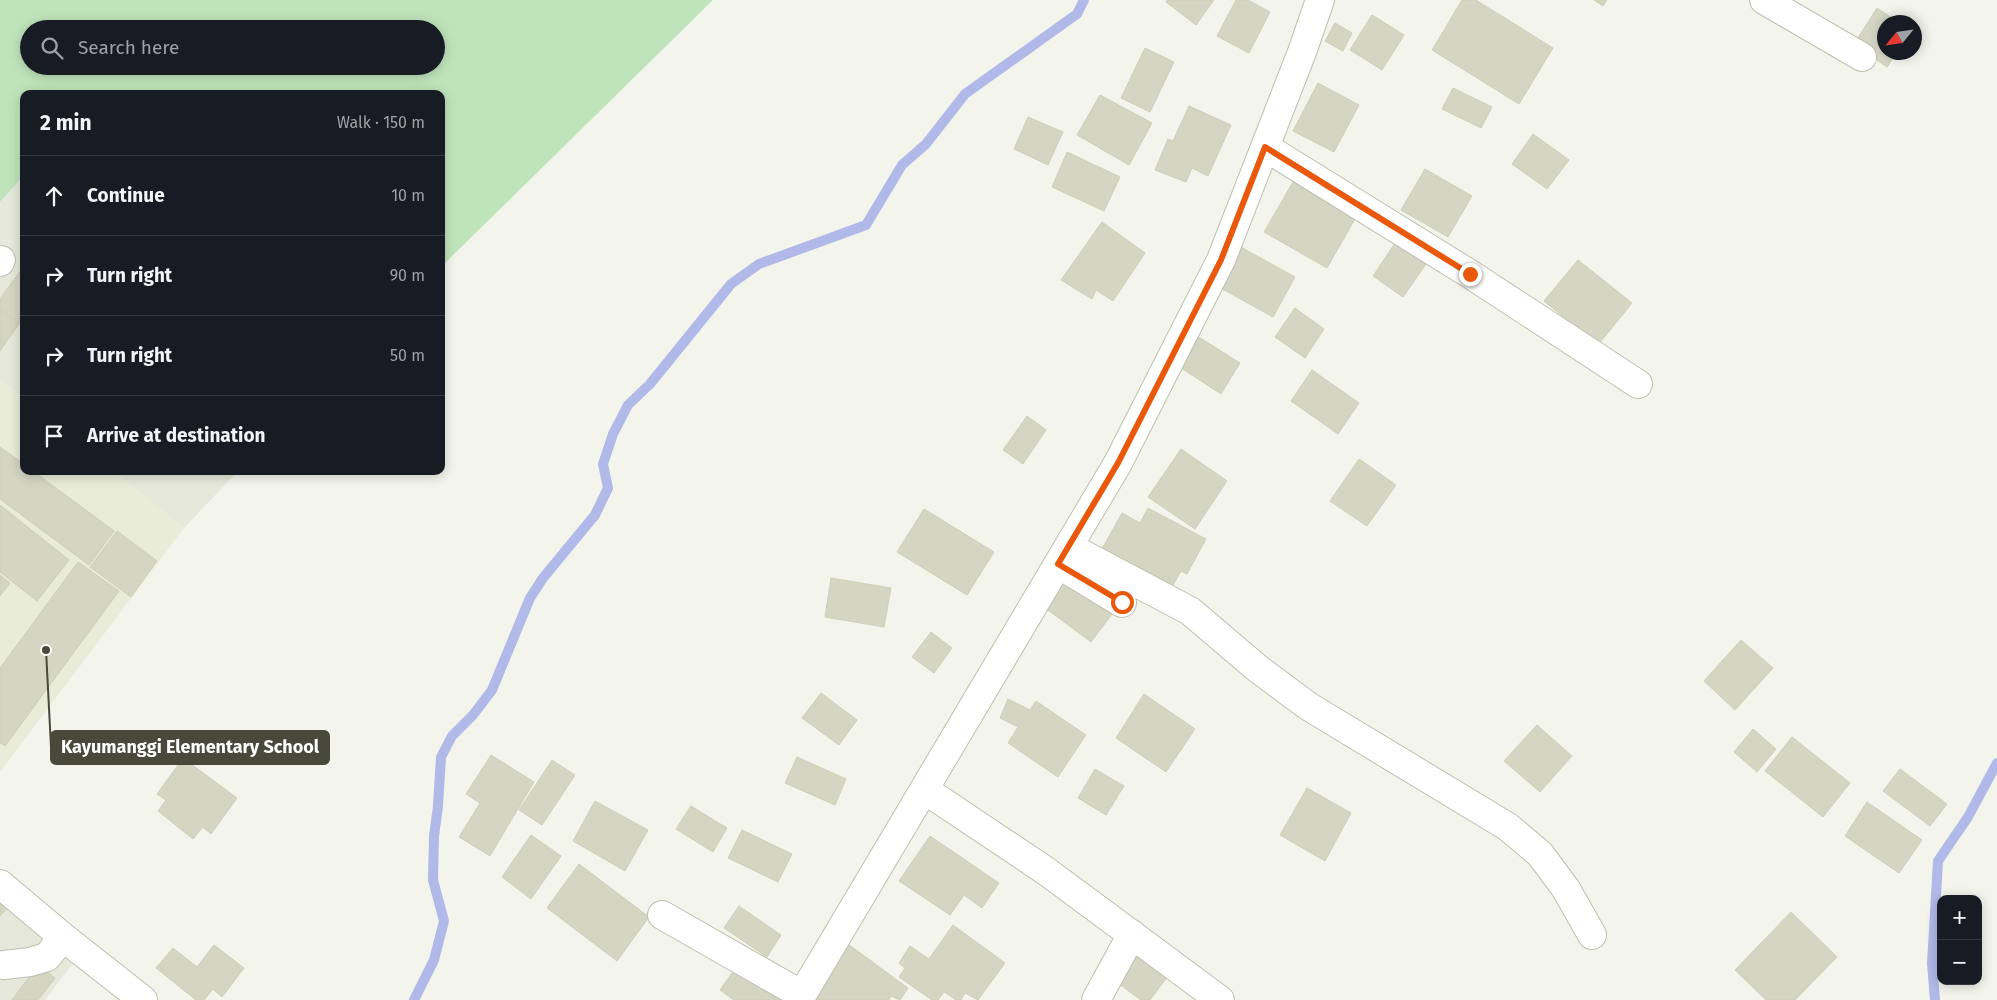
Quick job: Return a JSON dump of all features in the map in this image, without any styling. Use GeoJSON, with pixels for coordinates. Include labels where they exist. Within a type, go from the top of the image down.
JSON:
{"type":"FeatureCollection","features":[{"type":"Feature","properties":{"kind":"street"},"geometry":{"type":"LineString","coordinates":[[662,915],[801,998],[1118,463],[1221,260],[1302,52],[1320,0]]}},
{"type":"Feature","properties":{"kind":"street"},"geometry":{"type":"LineString","coordinates":[[1764,0],[1862,57]]}},
{"type":"Feature","properties":{"kind":"street"},"geometry":{"type":"LineString","coordinates":[[1265,147],[1470,274],[1638,384]]}},
{"type":"Feature","properties":{"kind":"street"},"geometry":{"type":"LineString","coordinates":[[1063,556],[1122,602]]}},
{"type":"Feature","properties":{"kind":"street"},"geometry":{"type":"LineString","coordinates":[[1063,556],[1190,612],[1257,668],[1308,706],[1508,827],[1540,854],[1566,888],[1592,935]]}},
{"type":"Feature","properties":{"kind":"street"},"geometry":{"type":"LineString","coordinates":[[924,790],[1046,871],[1220,1000]]}},
{"type":"Feature","properties":{"kind":"street"},"geometry":{"type":"LineString","coordinates":[[0,884],[143,1000]]}},
{"type":"Feature","properties":{"kind":"street"},"geometry":{"type":"LineString","coordinates":[[1096,1000],[1132,934]]}},
{"type":"Feature","properties":{"kind":"street"},"geometry":{"type":"LineString","coordinates":[[4,965],[30,962],[47,957],[63,937]]}},
{"type":"Feature","properties":{"kind":"shaded area"},"geometry":{"type":"Polygon","coordinates":[[[20,180],[20,395],[0,379],[0,202],[20,180]]]}},
{"type":"Feature","properties":{"kind":"shaded area"},"geometry":{"type":"Polygon","coordinates":[[[0,379],[20,395],[20,475],[119,475],[184,528],[0,772],[0,379]]]}},
{"type":"Feature","properties":{"kind":"shaded area"},"geometry":{"type":"Polygon","coordinates":[[[119,475],[234,475],[184,528],[119,475]]]}},
{"type":"Feature","properties":{"kind":"shaded area"},"geometry":{"type":"Polygon","coordinates":[[[0,895],[73,963],[45,1000],[0,1000],[0,895]]]}},
{"type":"Feature","properties":{"kind":"green space"},"geometry":{"type":"Polygon","coordinates":[[[0,0],[713,0],[445,263],[445,90],[20,90],[20,180],[0,202],[0,0]]]}},
{"type":"Feature","properties":{"kind":"building"},"geometry":{"type":"Polygon","coordinates":[[[1167,0],[1214,0],[1196,25],[1166,2],[1167,0]]]}},
{"type":"Feature","properties":{"kind":"building"},"geometry":{"type":"Polygon","coordinates":[[[1236,0],[1248,0],[1270,12],[1249,53],[1217,36],[1236,0]]]}},
{"type":"Feature","properties":{"kind":"building"},"geometry":{"type":"Polygon","coordinates":[[[1462,0],[1476,0],[1553,48],[1519,104],[1432,50],[1462,0]]]}},
{"type":"Feature","properties":{"kind":"building"},"geometry":{"type":"Polygon","coordinates":[[[1594,0],[1607,0],[1603,6],[1594,0]]]}},
{"type":"Feature","properties":{"kind":"building"},"geometry":{"type":"Polygon","coordinates":[[[1877,8],[1888,15],[1877,15],[1877,60],[1892,60],[1887,67],[1854,44],[1877,8]]]}},
{"type":"Feature","properties":{"kind":"building"},"geometry":{"type":"Polygon","coordinates":[[[1372,15],[1404,35],[1382,70],[1350,50],[1372,15]]]}},
{"type":"Feature","properties":{"kind":"building"},"geometry":{"type":"Polygon","coordinates":[[[1335,23],[1352,33],[1343,51],[1325,41],[1335,23]]]}},
{"type":"Feature","properties":{"kind":"building"},"geometry":{"type":"Polygon","coordinates":[[[1145,48],[1174,62],[1150,112],[1121,98],[1145,48]]]}},
{"type":"Feature","properties":{"kind":"building"},"geometry":{"type":"Polygon","coordinates":[[[1318,83],[1359,105],[1334,152],[1293,131],[1318,83]]]}},
{"type":"Feature","properties":{"kind":"building"},"geometry":{"type":"Polygon","coordinates":[[[1453,88],[1492,107],[1481,128],[1442,109],[1453,88]]]}},
{"type":"Feature","properties":{"kind":"building"},"geometry":{"type":"Polygon","coordinates":[[[1100,95],[1152,123],[1129,165],[1077,135],[1100,95]]]}},
{"type":"Feature","properties":{"kind":"building"},"geometry":{"type":"Polygon","coordinates":[[[1189,106],[1231,125],[1208,176],[1192,168],[1186,182],[1155,170],[1168,139],[1173,141],[1189,106]]]}},
{"type":"Feature","properties":{"kind":"building"},"geometry":{"type":"Polygon","coordinates":[[[1028,117],[1063,132],[1048,165],[1014,149],[1028,117]]]}},
{"type":"Feature","properties":{"kind":"building"},"geometry":{"type":"Polygon","coordinates":[[[1533,134],[1569,160],[1547,189],[1512,164],[1533,134]]]}},
{"type":"Feature","properties":{"kind":"building"},"geometry":{"type":"Polygon","coordinates":[[[1067,152],[1120,177],[1104,211],[1052,187],[1067,152]]]}},
{"type":"Feature","properties":{"kind":"building"},"geometry":{"type":"Polygon","coordinates":[[[1425,169],[1472,196],[1448,237],[1401,210],[1425,169]]]}},
{"type":"Feature","properties":{"kind":"building"},"geometry":{"type":"Polygon","coordinates":[[[1293,182],[1356,217],[1327,268],[1264,232],[1293,182]]]}},
{"type":"Feature","properties":{"kind":"building"},"geometry":{"type":"Polygon","coordinates":[[[1102,222],[1145,253],[1113,301],[1096,290],[1092,299],[1061,280],[1102,222]]]}},
{"type":"Feature","properties":{"kind":"building"},"geometry":{"type":"Polygon","coordinates":[[[1395,243],[1426,264],[1403,297],[1373,276],[1395,243]]]}},
{"type":"Feature","properties":{"kind":"building"},"geometry":{"type":"Polygon","coordinates":[[[1239,246],[1295,277],[1273,317],[1217,286],[1239,246]]]}},
{"type":"Feature","properties":{"kind":"building"},"geometry":{"type":"Polygon","coordinates":[[[1578,260],[1632,303],[1598,345],[1544,301],[1578,260]]]}},
{"type":"Feature","properties":{"kind":"building"},"geometry":{"type":"Polygon","coordinates":[[[20,271],[20,323],[0,309],[0,299],[20,271]]]}},
{"type":"Feature","properties":{"kind":"building"},"geometry":{"type":"Polygon","coordinates":[[[1295,308],[1324,329],[1305,358],[1275,337],[1295,308]]]}},
{"type":"Feature","properties":{"kind":"building"},"geometry":{"type":"Polygon","coordinates":[[[0,310],[19,324],[0,351],[0,310]]]}},
{"type":"Feature","properties":{"kind":"building"},"geometry":{"type":"Polygon","coordinates":[[[1197,336],[1240,363],[1221,394],[1178,366],[1197,336]]]}},
{"type":"Feature","properties":{"kind":"building"},"geometry":{"type":"Polygon","coordinates":[[[1312,370],[1359,403],[1338,434],[1291,401],[1312,370]]]}},
{"type":"Feature","properties":{"kind":"building"},"geometry":{"type":"Polygon","coordinates":[[[1027,416],[1046,430],[1023,464],[1003,450],[1027,416]]]}},
{"type":"Feature","properties":{"kind":"building"},"geometry":{"type":"Polygon","coordinates":[[[0,447],[20,461],[20,475],[38,475],[114,531],[89,565],[0,499],[0,447]]]}},
{"type":"Feature","properties":{"kind":"building"},"geometry":{"type":"Polygon","coordinates":[[[1181,449],[1227,481],[1195,529],[1148,497],[1181,449]]]}},
{"type":"Feature","properties":{"kind":"building"},"geometry":{"type":"Polygon","coordinates":[[[1359,459],[1396,485],[1367,526],[1330,501],[1359,459]]]}},
{"type":"Feature","properties":{"kind":"building"},"geometry":{"type":"Polygon","coordinates":[[[0,505],[69,560],[37,601],[0,572],[0,505]]]}},
{"type":"Feature","properties":{"kind":"building"},"geometry":{"type":"Polygon","coordinates":[[[1148,508],[1206,539],[1187,574],[1181,571],[1172,587],[1102,549],[1122,513],[1140,523],[1148,508]]]}},
{"type":"Feature","properties":{"kind":"building"},"geometry":{"type":"Polygon","coordinates":[[[924,509],[994,552],[967,595],[897,552],[924,509]]]}},
{"type":"Feature","properties":{"kind":"building"},"geometry":{"type":"Polygon","coordinates":[[[117,531],[157,561],[131,597],[90,567],[117,531]]]}},
{"type":"Feature","properties":{"kind":"building"},"geometry":{"type":"Polygon","coordinates":[[[78,562],[119,591],[5,746],[0,743],[0,668],[78,562]]]}},
{"type":"Feature","properties":{"kind":"building"},"geometry":{"type":"Polygon","coordinates":[[[0,575],[10,583],[0,596],[0,575]]]}},
{"type":"Feature","properties":{"kind":"building"},"geometry":{"type":"Polygon","coordinates":[[[831,578],[891,588],[884,627],[825,617],[831,578]]]}},
{"type":"Feature","properties":{"kind":"building"},"geometry":{"type":"Polygon","coordinates":[[[1065,579],[1112,614],[1091,642],[1044,607],[1065,579]]]}},
{"type":"Feature","properties":{"kind":"building"},"geometry":{"type":"Polygon","coordinates":[[[931,632],[952,648],[934,673],[912,657],[931,632]]]}},
{"type":"Feature","properties":{"kind":"building"},"geometry":{"type":"Polygon","coordinates":[[[1741,640],[1773,668],[1735,710],[1704,681],[1741,640]]]}},
{"type":"Feature","properties":{"kind":"building"},"geometry":{"type":"Polygon","coordinates":[[[821,693],[857,720],[839,745],[802,718],[821,693]]]}},
{"type":"Feature","properties":{"kind":"building"},"geometry":{"type":"Polygon","coordinates":[[[1144,694],[1195,729],[1166,772],[1116,738],[1144,694]]]}},
{"type":"Feature","properties":{"kind":"building"},"geometry":{"type":"Polygon","coordinates":[[[1008,699],[1030,710],[1036,701],[1086,735],[1058,777],[1008,743],[1018,727],[1000,718],[1008,699]]]}},
{"type":"Feature","properties":{"kind":"building"},"geometry":{"type":"Polygon","coordinates":[[[1537,725],[1572,756],[1540,792],[1504,761],[1537,725]]]}},
{"type":"Feature","properties":{"kind":"building"},"geometry":{"type":"Polygon","coordinates":[[[1753,729],[1776,749],[1757,772],[1734,752],[1753,729]]]}},
{"type":"Feature","properties":{"kind":"building"},"geometry":{"type":"Polygon","coordinates":[[[1792,737],[1850,783],[1823,817],[1765,771],[1792,737]]]}},
{"type":"Feature","properties":{"kind":"building"},"geometry":{"type":"Polygon","coordinates":[[[491,755],[534,782],[490,856],[459,837],[480,803],[466,794],[491,755]]]}},
{"type":"Feature","properties":{"kind":"building"},"geometry":{"type":"Polygon","coordinates":[[[797,757],[846,779],[835,805],[785,783],[797,757]]]}},
{"type":"Feature","properties":{"kind":"building"},"geometry":{"type":"Polygon","coordinates":[[[183,758],[237,798],[211,834],[203,827],[193,839],[158,811],[166,800],[157,794],[183,758]]]}},
{"type":"Feature","properties":{"kind":"building"},"geometry":{"type":"Polygon","coordinates":[[[552,760],[575,775],[542,825],[519,810],[552,760]]]}},
{"type":"Feature","properties":{"kind":"building"},"geometry":{"type":"Polygon","coordinates":[[[1095,769],[1124,786],[1106,815],[1078,798],[1095,769]]]}},
{"type":"Feature","properties":{"kind":"building"},"geometry":{"type":"Polygon","coordinates":[[[1900,769],[1947,804],[1930,826],[1883,791],[1900,769]]]}},
{"type":"Feature","properties":{"kind":"building"},"geometry":{"type":"Polygon","coordinates":[[[1307,788],[1351,813],[1325,861],[1280,835],[1307,788]]]}},
{"type":"Feature","properties":{"kind":"building"},"geometry":{"type":"Polygon","coordinates":[[[595,801],[648,830],[625,871],[573,841],[595,801]]]}},
{"type":"Feature","properties":{"kind":"building"},"geometry":{"type":"Polygon","coordinates":[[[1867,802],[1922,840],[1899,873],[1845,836],[1867,802]]]}},
{"type":"Feature","properties":{"kind":"building"},"geometry":{"type":"Polygon","coordinates":[[[691,806],[727,828],[713,852],[676,829],[691,806]]]}},
{"type":"Feature","properties":{"kind":"building"},"geometry":{"type":"Polygon","coordinates":[[[742,830],[792,854],[778,882],[728,858],[742,830]]]}},
{"type":"Feature","properties":{"kind":"building"},"geometry":{"type":"Polygon","coordinates":[[[531,835],[561,856],[531,899],[502,877],[531,835]]]}},
{"type":"Feature","properties":{"kind":"building"},"geometry":{"type":"Polygon","coordinates":[[[930,836],[999,883],[982,908],[964,895],[950,915],[899,881],[930,836]]]}},
{"type":"Feature","properties":{"kind":"building"},"geometry":{"type":"Polygon","coordinates":[[[579,864],[649,917],[617,961],[547,908],[579,864]]]}},
{"type":"Feature","properties":{"kind":"building"},"geometry":{"type":"Polygon","coordinates":[[[0,898],[9,906],[0,916],[0,898]]]}},
{"type":"Feature","properties":{"kind":"building"},"geometry":{"type":"Polygon","coordinates":[[[739,906],[781,935],[767,957],[724,928],[739,906]]]}},
{"type":"Feature","properties":{"kind":"building"},"geometry":{"type":"Polygon","coordinates":[[[1791,912],[1837,957],[1795,1000],[1766,1000],[1735,970],[1791,912]]]}},
{"type":"Feature","properties":{"kind":"building"},"geometry":{"type":"Polygon","coordinates":[[[953,925],[1005,963],[978,1000],[965,993],[961,1000],[956,1000],[944,992],[938,1000],[932,1000],[899,977],[905,968],[899,963],[910,946],[929,959],[953,925]]]}},
{"type":"Feature","properties":{"kind":"building"},"geometry":{"type":"Polygon","coordinates":[[[841,939],[908,988],[900,1000],[891,996],[889,1000],[812,1000],[841,939]]]}},
{"type":"Feature","properties":{"kind":"building"},"geometry":{"type":"Polygon","coordinates":[[[214,945],[244,968],[222,997],[213,989],[204,1000],[196,1000],[156,968],[173,948],[197,967],[214,945]]]}},
{"type":"Feature","properties":{"kind":"building"},"geometry":{"type":"Polygon","coordinates":[[[1138,955],[1168,976],[1150,1000],[1141,1000],[1118,983],[1138,955]]]}},
{"type":"Feature","properties":{"kind":"building"},"geometry":{"type":"Polygon","coordinates":[[[740,962],[784,1000],[734,1000],[720,990],[740,962]]]}},
{"type":"Feature","properties":{"kind":"building"},"geometry":{"type":"Polygon","coordinates":[[[38,965],[55,978],[38,1000],[12,1000],[38,965]]]}},
{"type":"Feature","properties":{"kind":"waterway"},"geometry":{"type":"LineString","coordinates":[[414,1000],[434,960],[444,921],[433,880],[434,836],[441,757],[452,736],[473,715],[492,690],[530,598],[543,578],[595,515],[608,488],[603,464],[613,434],[628,405],[650,384],[731,284],[759,264],[866,225],[902,165],[926,144],[965,94],[1077,14],[1084,0]]}},
{"type":"Feature","properties":{"kind":"waterway"},"geometry":{"type":"LineString","coordinates":[[1935,1000],[1932,963],[1938,861],[1968,817],[1997,763]]}},
{"type":"Feature","properties":{"kind":"place","name":"Kayumanggi Elementary School"},"geometry":{"type":"Point","coordinates":[46,650]}},
{"type":"Feature","properties":{"kind":"route"},"geometry":{"type":"LineString","coordinates":[[1122,602],[1058,564],[1118,463],[1221,260],[1265,147],[1470,274]]}}]}
